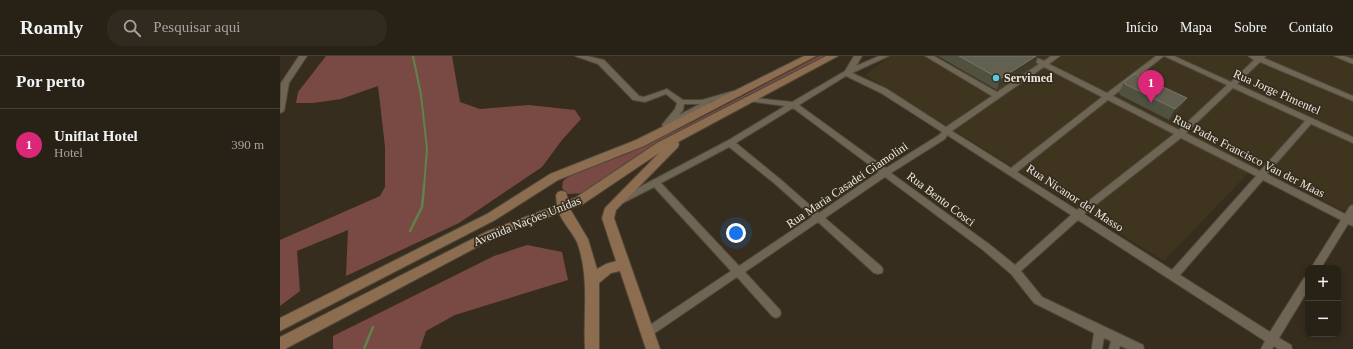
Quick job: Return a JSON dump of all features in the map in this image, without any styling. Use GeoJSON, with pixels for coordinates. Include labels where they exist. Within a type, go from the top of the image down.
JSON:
{"type":"FeatureCollection","features":[{"type":"Feature","properties":{"kind":"main road","name":"Avenida Nações Unidas"},"geometry":{"type":"LineString","coordinates":[[280,344],[475,242],[545,214],[562,201],[569,199],[580,201],[650,153],[811,56]]}},
{"type":"Feature","properties":{"kind":"main road","name":"Avenida Nações Unidas"},"geometry":{"type":"LineString","coordinates":[[280,325],[491,217],[554,177],[640,143],[833,56]]}},
{"type":"Feature","properties":{"kind":"main road"},"geometry":{"type":"LineString","coordinates":[[653,349],[608,218],[611,208],[685,133]]}},
{"type":"Feature","properties":{"kind":"main road"},"geometry":{"type":"LineString","coordinates":[[554,177],[566,216],[580,235],[590,264],[592,349]]}},
{"type":"Feature","properties":{"kind":"main road"},"geometry":{"type":"LineString","coordinates":[[545,214],[559,218],[570,224],[580,235]]}},
{"type":"Feature","properties":{"kind":"main road"},"geometry":{"type":"LineString","coordinates":[[591,282],[603,270],[610,267],[626,267]]}},
{"type":"Feature","properties":{"kind":"street"},"geometry":{"type":"LineString","coordinates":[[280,111],[285,83],[303,56]]}},
{"type":"Feature","properties":{"kind":"street"},"geometry":{"type":"LineString","coordinates":[[579,56],[601,62],[636,98],[645,100],[666,91],[681,102],[696,103],[748,94],[794,105]]}},
{"type":"Feature","properties":{"kind":"street"},"geometry":{"type":"LineString","coordinates":[[846,73],[855,63],[858,56]]}},
{"type":"Feature","properties":{"kind":"street"},"geometry":{"type":"LineString","coordinates":[[617,202],[730,144],[846,73],[885,56]]}},
{"type":"Feature","properties":{"kind":"street"},"geometry":{"type":"LineString","coordinates":[[929,56],[998,96]]}},
{"type":"Feature","properties":{"kind":"street","name":"Rua Padre Francisco Van der Maas"},"geometry":{"type":"LineString","coordinates":[[1028,56],[1350,220]]}},
{"type":"Feature","properties":{"kind":"street","name":"Rua Maria Casadei Giamolini"},"geometry":{"type":"LineString","coordinates":[[648,332],[886,172],[942,137],[946,131],[1056,56]]}},
{"type":"Feature","properties":{"kind":"street"},"geometry":{"type":"LineString","coordinates":[[1011,172],[1160,56]]}},
{"type":"Feature","properties":{"kind":"street","name":"Rua Jorge Pimentel"},"geometry":{"type":"LineString","coordinates":[[1168,56],[1353,140]]}},
{"type":"Feature","properties":{"kind":"street"},"geometry":{"type":"LineString","coordinates":[[1338,56],[1353,62]]}},
{"type":"Feature","properties":{"kind":"street"},"geometry":{"type":"LineString","coordinates":[[1015,271],[1076,216],[1180,134],[1232,85],[1258,57],[1353,99]]}},
{"type":"Feature","properties":{"kind":"street","name":"Rua Nicanor del Masso"},"geometry":{"type":"LineString","coordinates":[[846,73],[884,91],[1011,172],[1076,216],[1287,349]]}},
{"type":"Feature","properties":{"kind":"street"},"geometry":{"type":"LineString","coordinates":[[640,143],[666,125],[715,99]]}},
{"type":"Feature","properties":{"kind":"street"},"geometry":{"type":"LineString","coordinates":[[666,125],[679,110],[681,102]]}},
{"type":"Feature","properties":{"kind":"street","name":"Rua Bento Cosci"},"geometry":{"type":"LineString","coordinates":[[794,105],[986,247],[1015,271],[1038,300],[1139,349]]}},
{"type":"Feature","properties":{"kind":"street"},"geometry":{"type":"LineString","coordinates":[[1173,276],[1310,120]]}},
{"type":"Feature","properties":{"kind":"street"},"geometry":{"type":"LineString","coordinates":[[730,144],[777,181],[878,270]]}},
{"type":"Feature","properties":{"kind":"street"},"geometry":{"type":"LineString","coordinates":[[656,182],[776,313]]}},
{"type":"Feature","properties":{"kind":"street"},"geometry":{"type":"LineString","coordinates":[[1318,265],[1350,220],[1353,208]]}},
{"type":"Feature","properties":{"kind":"street"},"geometry":{"type":"LineString","coordinates":[[1266,349],[1305,286]]}},
{"type":"Feature","properties":{"kind":"street"},"geometry":{"type":"LineString","coordinates":[[1096,347],[1100,331]]}},
{"type":"Feature","properties":{"kind":"street"},"geometry":{"type":"LineString","coordinates":[[1114,349],[1117,338]]}},
{"type":"Feature","properties":{"kind":"shaded area"},"geometry":{"type":"Polygon","coordinates":[[[326,56],[452,56],[460,102],[480,109],[529,105],[575,110],[581,119],[562,140],[542,167],[459,223],[346,276],[348,230],[297,251],[300,291],[280,306],[280,240],[380,196],[385,187],[385,147],[378,86],[341,99],[313,103],[296,103],[298,92],[326,56]]]}},
{"type":"Feature","properties":{"kind":"shaded area"},"geometry":{"type":"Polygon","coordinates":[[[819,56],[825,56],[661,141],[623,165],[584,193],[568,194],[562,188],[563,181],[572,174],[627,154],[691,123],[819,56]]]}},
{"type":"Feature","properties":{"kind":"shaded area"},"geometry":{"type":"Polygon","coordinates":[[[890,56],[1353,56],[1353,215],[1254,167],[1164,261],[865,75],[890,56]]]}},
{"type":"Feature","properties":{"kind":"shaded area"},"geometry":{"type":"Polygon","coordinates":[[[527,245],[562,252],[568,280],[455,315],[426,331],[420,349],[333,349],[333,336],[494,256],[527,245]]]}},
{"type":"Feature","properties":{"kind":"building"},"geometry":{"type":"Polygon","coordinates":[[[959,56],[1036,56],[1000,79],[959,56]]]}},
{"type":"Feature","properties":{"kind":"building"},"geometry":{"type":"Polygon","coordinates":[[[1135,74],[1187,98],[1175,109],[1125,84],[1124,82],[1135,74]]]}},
{"type":"Feature","properties":{"kind":"waterway"},"geometry":{"type":"LineString","coordinates":[[413,56],[421,95],[427,149],[424,187]]}},
{"type":"Feature","properties":{"kind":"waterway"},"geometry":{"type":"LineString","coordinates":[[410,231],[422,207],[424,186]]}},
{"type":"Feature","properties":{"kind":"waterway"},"geometry":{"type":"LineString","coordinates":[[364,349],[373,327]]}},
{"type":"Feature","properties":{"kind":"place","name":"Servimed"},"geometry":{"type":"Point","coordinates":[996,78]}},
{"type":"Feature","properties":{"kind":"place","name":"Uniflat Hotel"},"geometry":{"type":"Point","coordinates":[1151,103]}}]}
